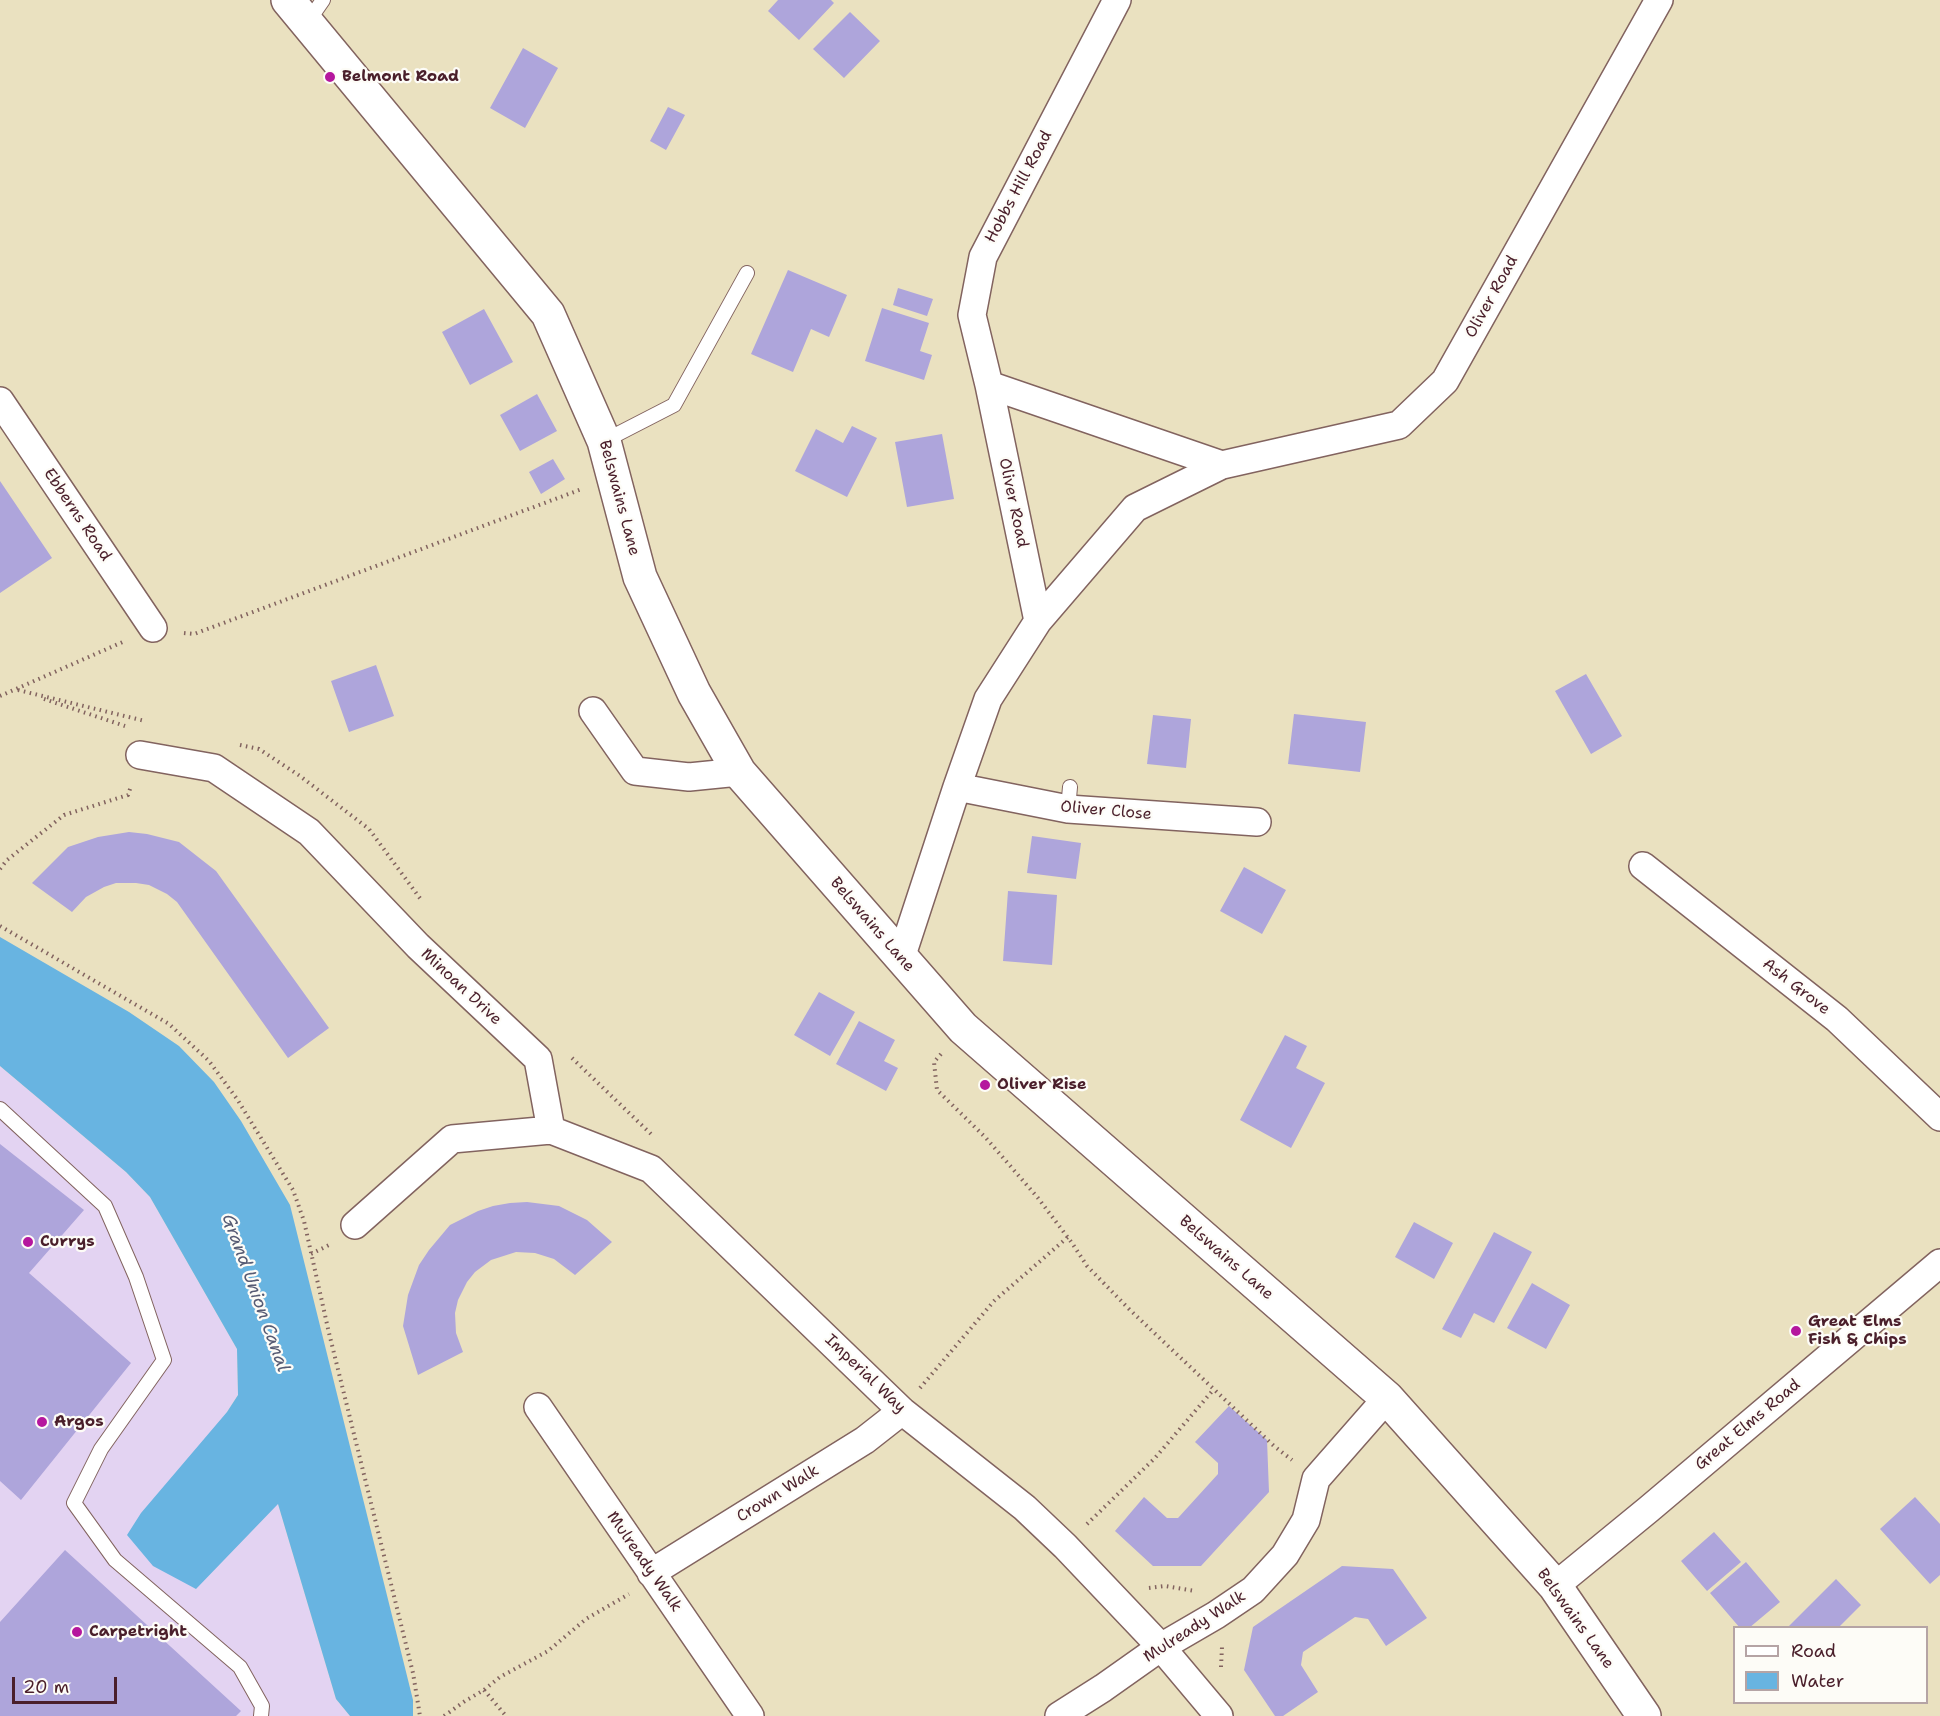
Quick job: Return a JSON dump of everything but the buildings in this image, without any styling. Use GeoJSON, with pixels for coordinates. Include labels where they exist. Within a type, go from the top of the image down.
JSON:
{"type":"FeatureCollection","features":[{"type":"Feature","properties":{"kind":"street","name":"Hobbs Hill Road"},"geometry":{"type":"LineString","coordinates":[[989,385],[972,315],[983,256],[1117,0]]}},
{"type":"Feature","properties":{"kind":"street","name":"Oliver Road"},"geometry":{"type":"LineString","coordinates":[[1038,621],[1135,508],[1222,465],[1399,425],[1445,381],[1659,0]]}},
{"type":"Feature","properties":{"kind":"street","name":"Belswains Lane"},"geometry":{"type":"LineString","coordinates":[[306,8],[548,314],[604,441],[640,577],[694,693],[739,772],[963,1028],[1388,1398],[1555,1586],[1644,1716]]}},
{"type":"Feature","properties":{"kind":"street"},"geometry":{"type":"LineString","coordinates":[[989,385],[1222,465]]}},
{"type":"Feature","properties":{"kind":"street","name":"Oliver Road"},"geometry":{"type":"LineString","coordinates":[[989,385],[1038,621]]}},
{"type":"Feature","properties":{"kind":"street","name":"Ebberns Road"},"geometry":{"type":"LineString","coordinates":[[0,401],[153,628]]}},
{"type":"Feature","properties":{"kind":"street"},"geometry":{"type":"LineString","coordinates":[[901,958],[988,699],[1038,621]]}},
{"type":"Feature","properties":{"kind":"street"},"geometry":{"type":"LineString","coordinates":[[593,711],[634,771],[689,777],[739,772]]}},
{"type":"Feature","properties":{"kind":"street","name":"Minoan Drive"},"geometry":{"type":"LineString","coordinates":[[140,755],[214,768],[309,832],[418,946],[538,1059],[551,1131]]}},
{"type":"Feature","properties":{"kind":"street","name":"Oliver Close"},"geometry":{"type":"LineString","coordinates":[[957,787],[1069,798],[1257,822]]}},
{"type":"Feature","properties":{"kind":"street","name":"Ash Grove"},"geometry":{"type":"LineString","coordinates":[[1643,866],[1837,1019],[1940,1117]]}},
{"type":"Feature","properties":{"kind":"street"},"geometry":{"type":"LineString","coordinates":[[355,1225],[452,1139],[551,1131]]}},
{"type":"Feature","properties":{"kind":"street","name":"Imperial Way"},"geometry":{"type":"LineString","coordinates":[[551,1131],[651,1169],[910,1401],[1065,1546],[1161,1647],[1219,1716]]}},
{"type":"Feature","properties":{"kind":"street","name":"Great Elms Road"},"geometry":{"type":"LineString","coordinates":[[1555,1586],[1940,1263]]}},
{"type":"Feature","properties":{"kind":"street","name":"Mulready Walk"},"geometry":{"type":"LineString","coordinates":[[1059,1716],[1161,1647],[1253,1590],[1285,1554],[1306,1520],[1316,1479],[1388,1398]]}},
{"type":"Feature","properties":{"kind":"street","name":"Crown Walk"},"geometry":{"type":"LineString","coordinates":[[654,1575],[865,1440],[910,1401]]}},
{"type":"Feature","properties":{"kind":"street","name":"Mulready Walk"},"geometry":{"type":"LineString","coordinates":[[538,1407],[750,1716]]}},
{"type":"Feature","properties":{"kind":"lane"},"geometry":{"type":"LineString","coordinates":[[604,441],[674,405],[747,273]]}},
{"type":"Feature","properties":{"kind":"lane"},"geometry":{"type":"LineString","coordinates":[[0,1109],[105,1206],[136,1277],[164,1360],[101,1449],[74,1503],[115,1560],[240,1667],[262,1706],[261,1716]]}},
{"type":"Feature","properties":{"kind":"path"},"geometry":{"type":"LineString","coordinates":[[0,696],[18,690],[153,628],[194,634],[614,477]]}},
{"type":"Feature","properties":{"kind":"path"},"geometry":{"type":"LineString","coordinates":[[0,869],[6,860],[64,815],[128,795],[140,755],[126,726],[18,690]]}},
{"type":"Feature","properties":{"kind":"path"},"geometry":{"type":"LineString","coordinates":[[0,926],[169,1024],[209,1060],[237,1099],[293,1190],[304,1221],[328,1333],[413,1673],[420,1716]]}},
{"type":"Feature","properties":{"kind":"path"},"geometry":{"type":"LineString","coordinates":[[963,1028],[934,1062],[937,1090],[993,1147],[1038,1198],[1087,1266],[1130,1310],[1274,1446],[1316,1479]]}},
{"type":"Feature","properties":{"kind":"path"},"geometry":{"type":"LineString","coordinates":[[910,1401],[994,1301],[1068,1237]]}},
{"type":"Feature","properties":{"kind":"path"},"geometry":{"type":"LineString","coordinates":[[1082,1529],[1155,1458],[1214,1389]]}},
{"type":"Feature","properties":{"kind":"path"},"geometry":{"type":"LineString","coordinates":[[444,1716],[500,1677],[548,1651],[586,1619],[654,1575]]}},
{"type":"Feature","properties":{"kind":"path"},"geometry":{"type":"LineString","coordinates":[[1143,1589],[1166,1586],[1194,1590],[1200,1596]]}},
{"type":"Feature","properties":{"kind":"path"},"geometry":{"type":"LineString","coordinates":[[1222,1674],[1222,1647],[1226,1640]]}},
{"type":"Feature","properties":{"kind":"path"},"geometry":{"type":"LineString","coordinates":[[484,1690],[506,1716]]}},
{"type":"Feature","properties":{"kind":"shaded area"},"geometry":{"type":"Polygon","coordinates":[[[0,1066],[126,1172],[150,1197],[237,1349],[238,1395],[227,1412],[278,1504],[336,1699],[350,1716],[0,1716],[0,1066]]]}},
{"type":"Feature","properties":{"kind":"water","name":"Grand Union Canal"},"geometry":{"type":"Polygon","coordinates":[[[0,937],[129,1012],[179,1046],[214,1082],[241,1121],[290,1205],[413,1700],[413,1716],[350,1716],[336,1699],[278,1504],[196,1589],[153,1566],[127,1535],[141,1513],[227,1412],[238,1395],[237,1349],[150,1197],[126,1172],[0,1066],[0,937]]]}},
{"type":"Feature","properties":{"kind":"place","name":"Belmont Road"},"geometry":{"type":"Point","coordinates":[330,77]}},
{"type":"Feature","properties":{"kind":"place","name":"Oliver Rise"},"geometry":{"type":"Point","coordinates":[985,1085]}},
{"type":"Feature","properties":{"kind":"place","name":"Currys"},"geometry":{"type":"Point","coordinates":[28,1242]}},
{"type":"Feature","properties":{"kind":"place","name":"Great Elms Fish & Chips"},"geometry":{"type":"Point","coordinates":[1796,1331]}},
{"type":"Feature","properties":{"kind":"place","name":"Argos"},"geometry":{"type":"Point","coordinates":[42,1422]}},
{"type":"Feature","properties":{"kind":"place","name":"Carpetright"},"geometry":{"type":"Point","coordinates":[77,1632]}}]}
